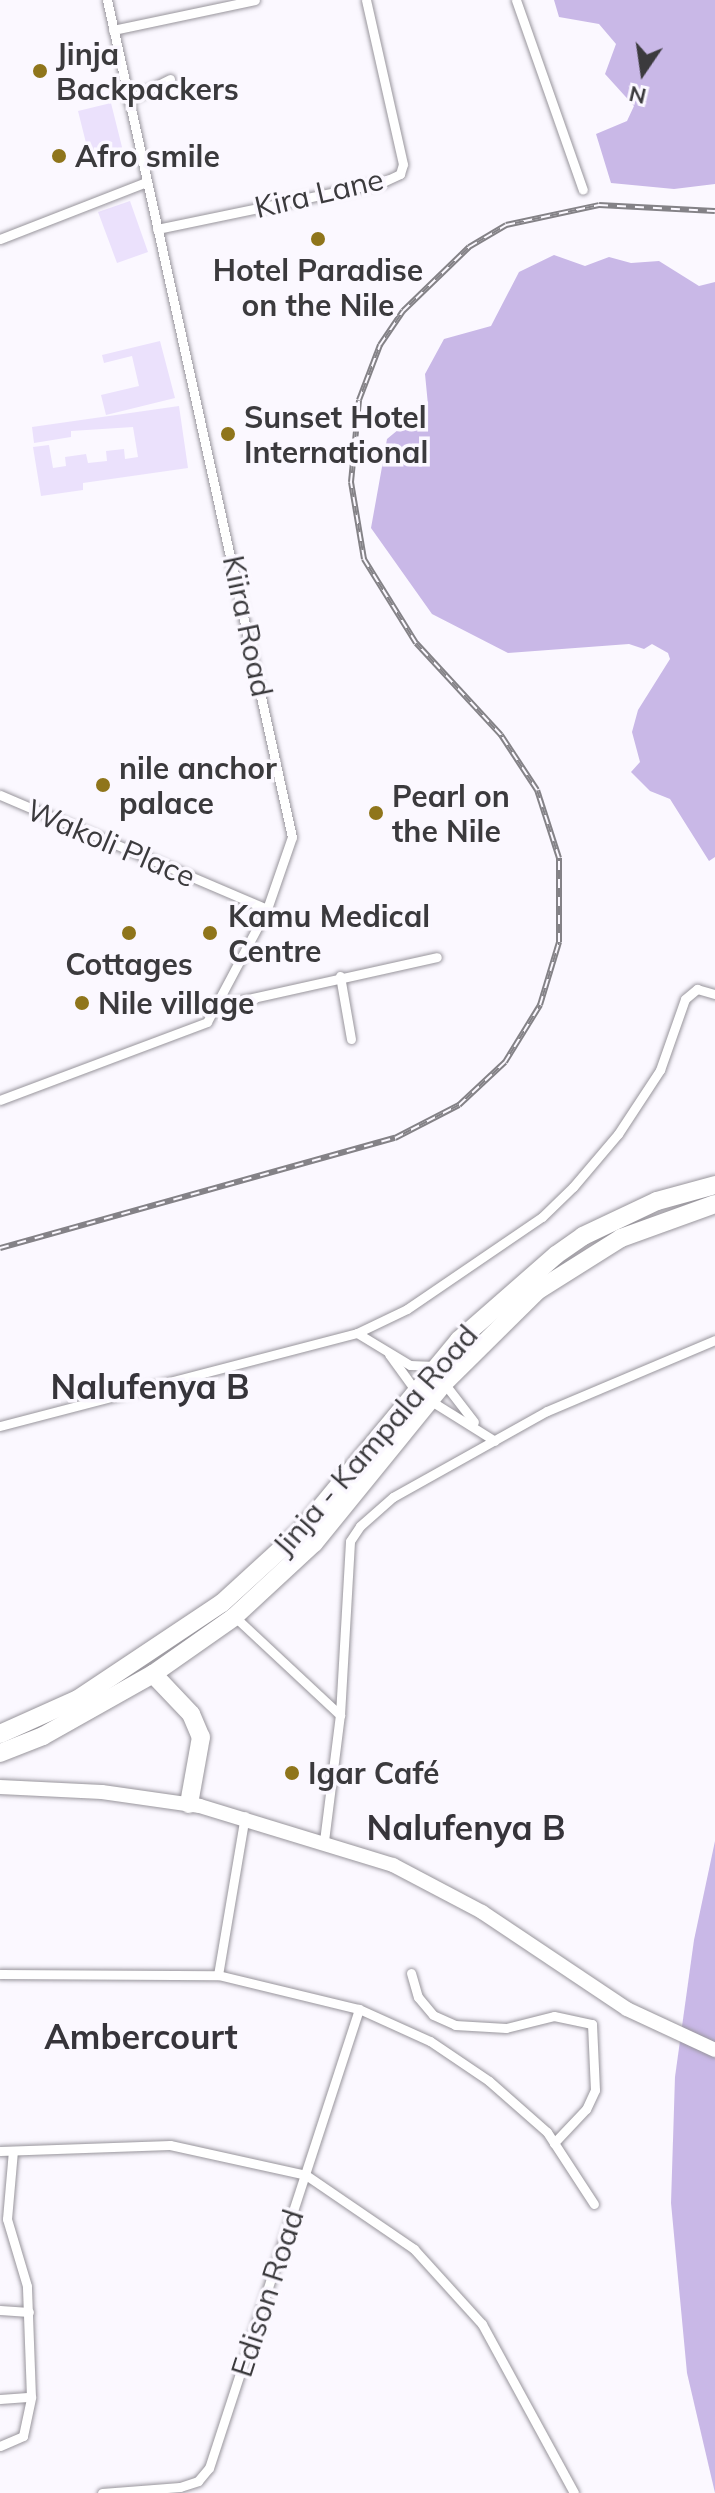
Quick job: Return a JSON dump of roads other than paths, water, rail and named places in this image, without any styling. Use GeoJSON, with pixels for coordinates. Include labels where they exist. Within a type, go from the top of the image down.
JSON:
{"type":"FeatureCollection","features":[{"type":"Feature","properties":{"kind":"highway","name":"Jinja - Kampala Road"},"geometry":{"type":"LineString","coordinates":[[0,1753],[43,1736],[153,1674],[234,1617],[314,1543],[431,1401],[439,1375],[496,1302],[583,1236],[657,1201],[715,1185]]}},
{"type":"Feature","properties":{"kind":"highway","name":"Jinja - Kampala Road"},"geometry":{"type":"LineString","coordinates":[[0,1734],[91,1691],[222,1603],[302,1530],[415,1390],[439,1375],[508,1315],[566,1271],[621,1238],[715,1204]]}},
{"type":"Feature","properties":{"kind":"highway"},"geometry":{"type":"LineString","coordinates":[[153,1674],[191,1714],[201,1737],[189,1804]]}},
{"type":"Feature","properties":{"kind":"main road"},"geometry":{"type":"LineString","coordinates":[[0,1787],[102,1792],[189,1804],[245,1816],[393,1865],[482,1912],[627,2009],[715,2050]]}},
{"type":"Feature","properties":{"kind":"street","name":"Kiira Road"},"geometry":{"type":"LineString","coordinates":[[0,1100],[193,1031],[221,1005],[267,909],[289,850],[290,821],[107,0]]}},
{"type":"Feature","properties":{"kind":"street"},"geometry":{"type":"LineString","coordinates":[[113,30],[255,0]]}},
{"type":"Feature","properties":{"kind":"street","name":"Kira Lane"},"geometry":{"type":"LineString","coordinates":[[157,229],[383,182],[400,174],[403,164],[366,0]]}},
{"type":"Feature","properties":{"kind":"street"},"geometry":{"type":"LineString","coordinates":[[516,0],[583,190]]}},
{"type":"Feature","properties":{"kind":"street"},"geometry":{"type":"LineString","coordinates":[[128,100],[170,79]]}},
{"type":"Feature","properties":{"kind":"street"},"geometry":{"type":"LineString","coordinates":[[0,239],[146,182]]}},
{"type":"Feature","properties":{"kind":"street","name":"Wakoli Place"},"geometry":{"type":"LineString","coordinates":[[0,795],[267,909]]}},
{"type":"Feature","properties":{"kind":"street"},"geometry":{"type":"LineString","coordinates":[[221,1005],[340,976],[437,957]]}},
{"type":"Feature","properties":{"kind":"street"},"geometry":{"type":"LineString","coordinates":[[340,976],[351,1039]]}},
{"type":"Feature","properties":{"kind":"street"},"geometry":{"type":"LineString","coordinates":[[0,1426],[357,1333],[407,1309],[504,1245],[573,1187],[618,1134],[660,1070],[685,999],[711,991]]}},
{"type":"Feature","properties":{"kind":"street"},"geometry":{"type":"LineString","coordinates":[[357,1333],[410,1365],[439,1375],[478,1427]]}},
{"type":"Feature","properties":{"kind":"street"},"geometry":{"type":"LineString","coordinates":[[324,1841],[340,1715],[350,1541],[374,1510],[587,1392],[715,1340]]}},
{"type":"Feature","properties":{"kind":"street"},"geometry":{"type":"LineString","coordinates":[[384,1349],[415,1390]]}},
{"type":"Feature","properties":{"kind":"street"},"geometry":{"type":"LineString","coordinates":[[431,1401],[478,1427],[495,1441]]}},
{"type":"Feature","properties":{"kind":"street"},"geometry":{"type":"LineString","coordinates":[[234,1617],[340,1715]]}},
{"type":"Feature","properties":{"kind":"street"},"geometry":{"type":"LineString","coordinates":[[218,1975],[245,1816]]}},
{"type":"Feature","properties":{"kind":"street"},"geometry":{"type":"LineString","coordinates":[[411,1973],[418,1997],[433,2015],[455,2025],[506,2028],[554,2016],[592,2024],[595,2090],[586,2109],[554,2143]]}},
{"type":"Feature","properties":{"kind":"street"},"geometry":{"type":"LineString","coordinates":[[0,1974],[218,1975],[359,2009],[430,2041],[489,2081],[554,2143],[594,2204]]}},
{"type":"Feature","properties":{"kind":"street","name":"Edison Road"},"geometry":{"type":"LineString","coordinates":[[102,2493],[180,2487],[198,2481],[209,2468],[359,2009]]}},
{"type":"Feature","properties":{"kind":"street"},"geometry":{"type":"LineString","coordinates":[[0,2151],[170,2145],[306,2175],[414,2249],[482,2324],[574,2493]]}},
{"type":"Feature","properties":{"kind":"street"},"geometry":{"type":"LineString","coordinates":[[0,2446],[23,2436],[30,2426],[29,2312],[4,2219],[13,2151]]}},
{"type":"Feature","properties":{"kind":"street"},"geometry":{"type":"LineString","coordinates":[[0,2310],[29,2312]]}},
{"type":"Feature","properties":{"kind":"street"},"geometry":{"type":"LineString","coordinates":[[0,2399],[31,2397]]}},
{"type":"Feature","properties":{"kind":"railway"},"geometry":{"type":"LineString","coordinates":[[0,1248],[395,1138],[459,1105],[505,1062],[540,1005],[559,942],[559,858],[537,790],[501,735],[416,643],[364,559],[351,482],[359,400],[380,345],[403,311],[469,247],[506,225],[599,205],[715,211]]}},
{"type":"Feature","properties":{"kind":"place","name":"Jinja Backpackers"},"geometry":{"type":"Point","coordinates":[40,71]}},
{"type":"Feature","properties":{"kind":"place","name":"Afro smile"},"geometry":{"type":"Point","coordinates":[59,156]}},
{"type":"Feature","properties":{"kind":"place","name":"Hotel Paradise on the Nile"},"geometry":{"type":"Point","coordinates":[318,239]}},
{"type":"Feature","properties":{"kind":"place","name":"Sunset Hotel International"},"geometry":{"type":"Point","coordinates":[228,434]}},
{"type":"Feature","properties":{"kind":"place","name":"nile anchor palace"},"geometry":{"type":"Point","coordinates":[103,785]}},
{"type":"Feature","properties":{"kind":"place","name":"Pearl on the Nile"},"geometry":{"type":"Point","coordinates":[376,813]}},
{"type":"Feature","properties":{"kind":"place","name":"Cottages"},"geometry":{"type":"Point","coordinates":[129,933]}},
{"type":"Feature","properties":{"kind":"place","name":"Kamu Medical Centre"},"geometry":{"type":"Point","coordinates":[210,933]}},
{"type":"Feature","properties":{"kind":"place","name":"Nile village"},"geometry":{"type":"Point","coordinates":[82,1003]}},
{"type":"Feature","properties":{"kind":"place","name":"Igar Café"},"geometry":{"type":"Point","coordinates":[292,1773]}},
{"type":"Feature","properties":{"kind":"district","name":"Nalufenya B"},"geometry":{"type":"Point","coordinates":[150,1387]}},
{"type":"Feature","properties":{"kind":"district","name":"Nalufenya B"},"geometry":{"type":"Point","coordinates":[466,1828]}},
{"type":"Feature","properties":{"kind":"district","name":"Ambercourt"},"geometry":{"type":"Point","coordinates":[141,2037]}}]}
